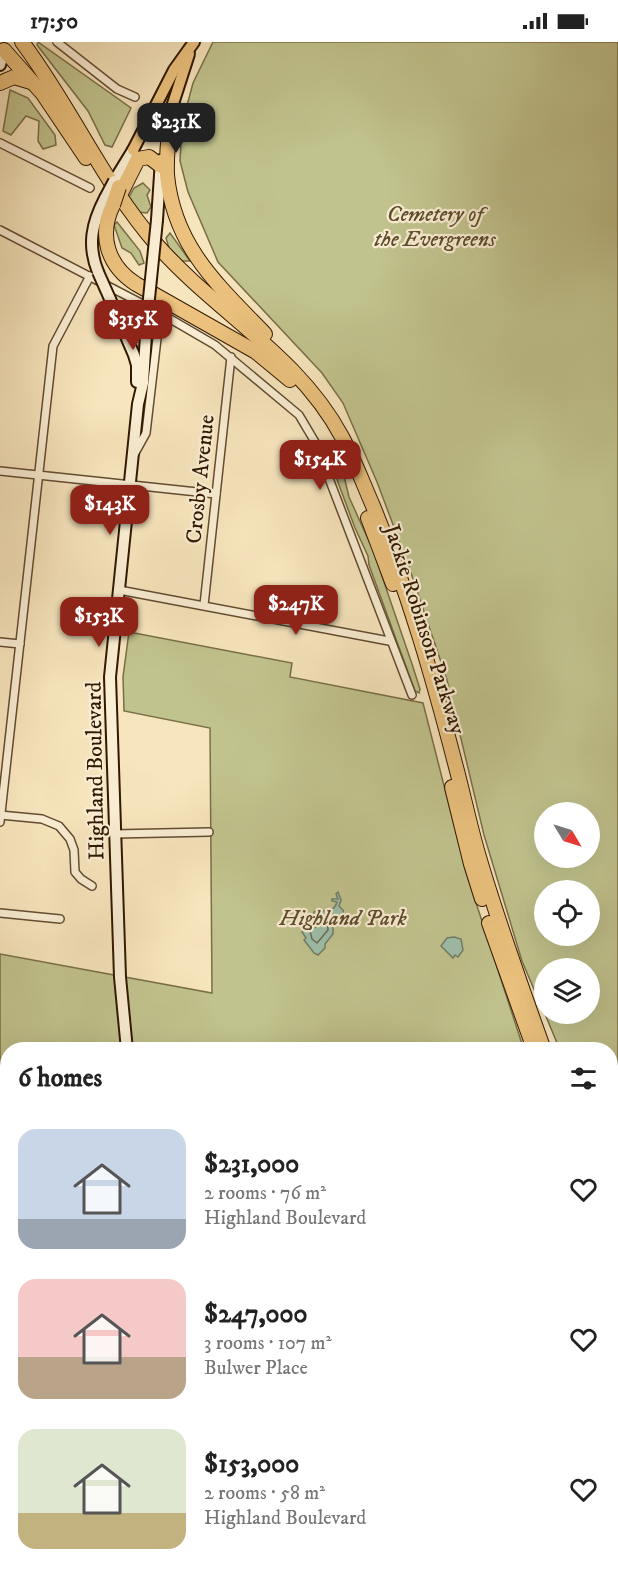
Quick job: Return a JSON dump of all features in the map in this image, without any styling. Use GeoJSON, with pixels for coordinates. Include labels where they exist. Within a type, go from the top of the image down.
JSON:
{"type":"FeatureCollection","features":[{"type":"Feature","properties":{"kind":"highway"},"geometry":{"type":"LineString","coordinates":[[22,42],[48,78],[62,103]]}},
{"type":"Feature","properties":{"kind":"highway"},"geometry":{"type":"LineString","coordinates":[[4,46],[20,56],[62,103]]}},
{"type":"Feature","properties":{"kind":"highway","name":"Jackie Robinson Parkway"},"geometry":{"type":"LineString","coordinates":[[4,46],[36,84],[116,205],[157,256],[193,292],[295,379],[338,449],[358,493],[392,581],[426,682],[474,875],[502,962],[532,1042]]}},
{"type":"Feature","properties":{"kind":"highway"},"geometry":{"type":"LineString","coordinates":[[0,83],[17,76],[36,84]]}},
{"type":"Feature","properties":{"kind":"highway","name":"Jackie Robinson Parkway"},"geometry":{"type":"LineString","coordinates":[[62,103],[105,176],[157,245],[322,405],[342,436],[391,550],[431,674],[478,856],[502,933],[541,1042]]}},
{"type":"Feature","properties":{"kind":"highway"},"geometry":{"type":"LineString","coordinates":[[171,110],[167,175],[175,212],[184,237],[206,272],[287,357],[295,379]]}},
{"type":"Feature","properties":{"kind":"highway"},"geometry":{"type":"LineString","coordinates":[[133,150],[126,171],[106,210],[105,234],[112,260],[123,274],[256,352],[295,379]]}},
{"type":"Feature","properties":{"kind":"highway"},"geometry":{"type":"LineString","coordinates":[[126,171],[143,158],[152,159],[161,166]]}},
{"type":"Feature","properties":{"kind":"main road","name":"Highland Boulevard"},"geometry":{"type":"LineString","coordinates":[[126,1042],[120,977],[110,677],[138,404],[143,383],[163,144],[192,43]]}},
{"type":"Feature","properties":{"kind":"main road","name":"Highland Boulevard"},"geometry":{"type":"LineString","coordinates":[[133,150],[174,70],[192,43]]}},
{"type":"Feature","properties":{"kind":"main road"},"geometry":{"type":"LineString","coordinates":[[0,65],[4,46]]}},
{"type":"Feature","properties":{"kind":"main road","name":"Highland Boulevard"},"geometry":{"type":"LineString","coordinates":[[106,210],[91,236],[94,274],[113,295],[117,316],[135,360],[138,404]]}},
{"type":"Feature","properties":{"kind":"main road"},"geometry":{"type":"LineString","coordinates":[[117,316],[126,331],[133,336],[142,333],[147,319]]}},
{"type":"Feature","properties":{"kind":"street"},"geometry":{"type":"LineString","coordinates":[[57,42],[117,89],[135,98]]}},
{"type":"Feature","properties":{"kind":"street"},"geometry":{"type":"LineString","coordinates":[[0,142],[90,188]]}},
{"type":"Feature","properties":{"kind":"street"},"geometry":{"type":"LineString","coordinates":[[0,230],[94,274],[53,346],[0,822]]}},
{"type":"Feature","properties":{"kind":"street","name":"Jackie Robinson Parkway"},"geometry":{"type":"LineString","coordinates":[[113,295],[160,313],[231,357],[306,423],[389,641],[412,695]]}},
{"type":"Feature","properties":{"kind":"street","name":"Highland Boulevard"},"geometry":{"type":"LineString","coordinates":[[133,456],[146,433],[160,313]]}},
{"type":"Feature","properties":{"kind":"street","name":"Crosby Avenue"},"geometry":{"type":"LineString","coordinates":[[204,605],[231,357]]}},
{"type":"Feature","properties":{"kind":"street"},"geometry":{"type":"LineString","coordinates":[[0,471],[216,494]]}},
{"type":"Feature","properties":{"kind":"street"},"geometry":{"type":"LineString","coordinates":[[119,590],[389,641]]}},
{"type":"Feature","properties":{"kind":"street"},"geometry":{"type":"LineString","coordinates":[[0,642],[20,644]]}},
{"type":"Feature","properties":{"kind":"street"},"geometry":{"type":"LineString","coordinates":[[0,815],[42,819],[59,826],[70,839],[74,850],[75,872],[92,886]]}},
{"type":"Feature","properties":{"kind":"street"},"geometry":{"type":"LineString","coordinates":[[115,834],[209,832]]}},
{"type":"Feature","properties":{"kind":"street"},"geometry":{"type":"LineString","coordinates":[[0,913],[60,919]]}},
{"type":"Feature","properties":{"kind":"green space"},"geometry":{"type":"Polygon","coordinates":[[[38,42],[131,108],[112,147],[105,145],[88,111],[37,45],[38,42]]]}},
{"type":"Feature","properties":{"kind":"green space","name":"Cemetery of the Evergreens"},"geometry":{"type":"Polygon","coordinates":[[[213,42],[618,42],[618,1042],[557,1042],[549,1024],[600,1024],[600,958],[534,958],[534,989],[522,961],[484,835],[447,680],[409,567],[377,482],[343,403],[322,373],[218,262],[188,192],[180,161],[182,124],[193,83],[213,42]]]}},
{"type":"Feature","properties":{"kind":"green space"},"geometry":{"type":"Polygon","coordinates":[[[10,90],[28,98],[55,135],[56,145],[43,149],[38,141],[39,121],[26,116],[11,135],[3,131],[10,90]]]}},
{"type":"Feature","properties":{"kind":"green space"},"geometry":{"type":"Polygon","coordinates":[[[143,183],[150,190],[147,195],[151,207],[147,213],[138,212],[129,197],[134,188],[143,183]]]}},
{"type":"Feature","properties":{"kind":"green space"},"geometry":{"type":"Polygon","coordinates":[[[117,222],[140,251],[144,263],[139,265],[131,253],[122,248],[114,225],[117,222]]]}},
{"type":"Feature","properties":{"kind":"green space"},"geometry":{"type":"Polygon","coordinates":[[[170,233],[190,261],[182,261],[169,248],[166,238],[170,233]]]}},
{"type":"Feature","properties":{"kind":"green space"},"geometry":{"type":"Polygon","coordinates":[[[332,455],[344,476],[349,497],[373,550],[412,664],[420,689],[419,693],[415,691],[369,565],[368,556],[329,458],[332,455]]]}},
{"type":"Feature","properties":{"kind":"green space","name":"Highland Park"},"geometry":{"type":"Polygon","coordinates":[[[129,632],[292,663],[290,677],[423,703],[466,872],[521,1042],[0,1042],[0,954],[212,993],[210,728],[124,711],[123,677],[129,632]]]}},
{"type":"Feature","properties":{"kind":"water"},"geometry":{"type":"Polygon","coordinates":[[[338,892],[341,900],[339,906],[344,916],[338,917],[333,922],[333,934],[318,955],[304,940],[306,938],[302,932],[304,926],[313,922],[314,912],[334,907],[337,902],[332,899],[338,899],[336,894],[338,892]]]}},
{"type":"Feature","properties":{"kind":"water"},"geometry":{"type":"Polygon","coordinates":[[[447,938],[461,939],[463,950],[458,957],[455,955],[453,958],[441,946],[447,938]]]}}]}
